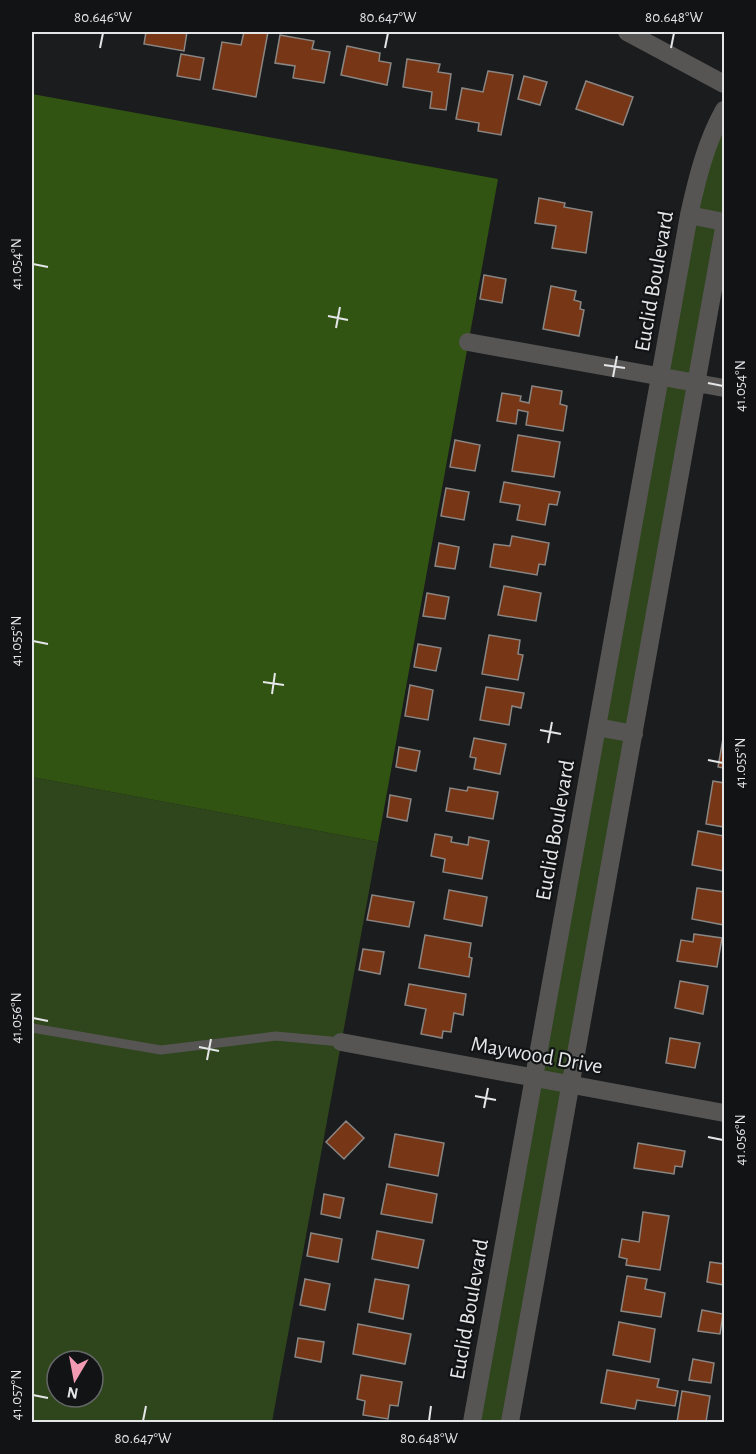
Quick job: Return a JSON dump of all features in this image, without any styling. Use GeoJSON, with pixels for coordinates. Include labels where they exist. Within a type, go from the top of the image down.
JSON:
{"type":"FeatureCollection","features":[{"type":"Feature","properties":{"kind":"street"},"geometry":{"type":"LineString","coordinates":[[627,32],[724,84]]}},
{"type":"Feature","properties":{"kind":"street","name":"Euclid Boulevard"},"geometry":{"type":"LineString","coordinates":[[472,1422],[689,215],[696,181],[706,151],[724,110]]}},
{"type":"Feature","properties":{"kind":"street"},"geometry":{"type":"LineString","coordinates":[[689,215],[724,222]]}},
{"type":"Feature","properties":{"kind":"street"},"geometry":{"type":"LineString","coordinates":[[510,1422],[724,228]]}},
{"type":"Feature","properties":{"kind":"street"},"geometry":{"type":"LineString","coordinates":[[468,342],[724,388]]}},
{"type":"Feature","properties":{"kind":"street"},"geometry":{"type":"LineString","coordinates":[[597,727],[634,734]]}},
{"type":"Feature","properties":{"kind":"street","name":"Maywood Drive"},"geometry":{"type":"LineString","coordinates":[[341,1042],[724,1113]]}},
{"type":"Feature","properties":{"kind":"lane"},"geometry":{"type":"LineString","coordinates":[[32,1028],[160,1050],[276,1036],[341,1042]]}},
{"type":"Feature","properties":{"kind":"green space"},"geometry":{"type":"Polygon","coordinates":[[[32,94],[498,179],[378,842],[32,777],[32,94]]]}},
{"type":"Feature","properties":{"kind":"green space"},"geometry":{"type":"Polygon","coordinates":[[[724,110],[724,228],[510,1422],[472,1422],[689,215],[724,110]]]}},
{"type":"Feature","properties":{"kind":"green space"},"geometry":{"type":"Polygon","coordinates":[[[32,777],[378,842],[272,1422],[33,1422],[32,777]]]}},
{"type":"Feature","properties":{"kind":"building"},"geometry":{"type":"Polygon","coordinates":[[[146,32],[187,32],[184,51],[144,44],[146,32]]]}},
{"type":"Feature","properties":{"kind":"building"},"geometry":{"type":"Polygon","coordinates":[[[244,32],[268,32],[256,97],[213,89],[222,42],[241,45],[244,32]]]}},
{"type":"Feature","properties":{"kind":"building"},"geometry":{"type":"Polygon","coordinates":[[[280,35],[314,41],[312,49],[330,52],[324,83],[293,78],[295,66],[275,63],[280,35]]]}},
{"type":"Feature","properties":{"kind":"building"},"geometry":{"type":"Polygon","coordinates":[[[347,46],[380,53],[379,61],[391,63],[387,85],[341,75],[347,46]]]}},
{"type":"Feature","properties":{"kind":"building"},"geometry":{"type":"Polygon","coordinates":[[[181,54],[204,58],[200,80],[177,76],[181,54]]]}},
{"type":"Feature","properties":{"kind":"building"},"geometry":{"type":"Polygon","coordinates":[[[407,59],[440,64],[438,72],[451,74],[446,110],[430,108],[432,92],[403,87],[407,59]]]}},
{"type":"Feature","properties":{"kind":"building"},"geometry":{"type":"Polygon","coordinates":[[[488,71],[513,75],[501,135],[478,131],[479,123],[456,119],[462,88],[483,92],[488,71]]]}},
{"type":"Feature","properties":{"kind":"building"},"geometry":{"type":"Polygon","coordinates":[[[524,76],[547,82],[540,105],[518,99],[524,76]]]}},
{"type":"Feature","properties":{"kind":"building"},"geometry":{"type":"Polygon","coordinates":[[[586,81],[633,97],[623,125],[576,109],[586,81]]]}},
{"type":"Feature","properties":{"kind":"building"},"geometry":{"type":"Polygon","coordinates":[[[539,198],[565,203],[564,207],[592,212],[586,253],[552,248],[556,226],[535,223],[539,198]]]}},
{"type":"Feature","properties":{"kind":"building"},"geometry":{"type":"Polygon","coordinates":[[[484,275],[506,279],[502,303],[480,299],[484,275]]]}},
{"type":"Feature","properties":{"kind":"building"},"geometry":{"type":"Polygon","coordinates":[[[551,286],[576,291],[574,300],[581,302],[580,309],[584,310],[579,336],[543,329],[551,286]]]}},
{"type":"Feature","properties":{"kind":"building"},"geometry":{"type":"Polygon","coordinates":[[[532,386],[562,391],[560,404],[567,406],[563,431],[526,425],[528,412],[518,410],[516,424],[497,421],[502,393],[521,396],[520,401],[529,403],[532,386]]]}},
{"type":"Feature","properties":{"kind":"building"},"geometry":{"type":"Polygon","coordinates":[[[518,435],[560,442],[554,477],[512,471],[518,435]]]}},
{"type":"Feature","properties":{"kind":"building"},"geometry":{"type":"Polygon","coordinates":[[[455,440],[480,445],[475,471],[450,467],[455,440]]]}},
{"type":"Feature","properties":{"kind":"building"},"geometry":{"type":"Polygon","coordinates":[[[504,482],[560,492],[557,505],[549,504],[545,525],[517,520],[520,505],[500,502],[504,482]]]}},
{"type":"Feature","properties":{"kind":"building"},"geometry":{"type":"Polygon","coordinates":[[[446,488],[469,492],[464,520],[441,516],[446,488]]]}},
{"type":"Feature","properties":{"kind":"building"},"geometry":{"type":"Polygon","coordinates":[[[512,536],[549,543],[545,565],[539,564],[537,575],[490,567],[494,544],[510,546],[512,536]]]}},
{"type":"Feature","properties":{"kind":"building"},"geometry":{"type":"Polygon","coordinates":[[[439,543],[459,547],[455,569],[435,566],[439,543]]]}},
{"type":"Feature","properties":{"kind":"building"},"geometry":{"type":"Polygon","coordinates":[[[504,586],[541,593],[536,621],[498,615],[504,586]]]}},
{"type":"Feature","properties":{"kind":"building"},"geometry":{"type":"Polygon","coordinates":[[[427,593],[449,597],[445,619],[423,616],[427,593]]]}},
{"type":"Feature","properties":{"kind":"building"},"geometry":{"type":"Polygon","coordinates":[[[489,635],[520,640],[518,654],[523,655],[518,680],[482,674],[489,635]]]}},
{"type":"Feature","properties":{"kind":"building"},"geometry":{"type":"Polygon","coordinates":[[[418,644],[441,648],[436,671],[414,667],[418,644]]]}},
{"type":"Feature","properties":{"kind":"building"},"geometry":{"type":"Polygon","coordinates":[[[410,685],[433,690],[428,720],[405,716],[410,685]]]}},
{"type":"Feature","properties":{"kind":"building"},"geometry":{"type":"Polygon","coordinates":[[[486,687],[524,693],[521,708],[512,706],[509,725],[480,720],[486,687]]]}},
{"type":"Feature","properties":{"kind":"building"},"geometry":{"type":"Polygon","coordinates":[[[724,733],[724,768],[718,767],[724,733]]]}},
{"type":"Feature","properties":{"kind":"building"},"geometry":{"type":"Polygon","coordinates":[[[474,738],[506,744],[500,774],[474,769],[476,758],[470,757],[474,738]]]}},
{"type":"Feature","properties":{"kind":"building"},"geometry":{"type":"Polygon","coordinates":[[[399,747],[420,751],[416,771],[396,767],[399,747]]]}},
{"type":"Feature","properties":{"kind":"building"},"geometry":{"type":"Polygon","coordinates":[[[713,781],[724,783],[724,827],[706,824],[713,781]]]}},
{"type":"Feature","properties":{"kind":"building"},"geometry":{"type":"Polygon","coordinates":[[[468,787],[498,792],[493,819],[446,811],[450,788],[467,791],[468,787]]]}},
{"type":"Feature","properties":{"kind":"building"},"geometry":{"type":"Polygon","coordinates":[[[390,795],[411,799],[407,821],[387,817],[390,795]]]}},
{"type":"Feature","properties":{"kind":"building"},"geometry":{"type":"Polygon","coordinates":[[[698,831],[724,836],[724,871],[692,865],[698,831]]]}},
{"type":"Feature","properties":{"kind":"building"},"geometry":{"type":"Polygon","coordinates":[[[435,834],[452,837],[451,842],[468,845],[469,837],[489,841],[482,879],[443,872],[445,859],[431,856],[435,834]]]}},
{"type":"Feature","properties":{"kind":"building"},"geometry":{"type":"Polygon","coordinates":[[[697,888],[724,892],[724,925],[692,919],[697,888]]]}},
{"type":"Feature","properties":{"kind":"building"},"geometry":{"type":"Polygon","coordinates":[[[449,890],[487,897],[482,926],[444,919],[449,890]]]}},
{"type":"Feature","properties":{"kind":"building"},"geometry":{"type":"Polygon","coordinates":[[[372,895],[414,902],[409,927],[367,920],[372,895]]]}},
{"type":"Feature","properties":{"kind":"building"},"geometry":{"type":"Polygon","coordinates":[[[694,934],[722,938],[717,967],[677,961],[681,940],[693,942],[694,934]]]}},
{"type":"Feature","properties":{"kind":"building"},"geometry":{"type":"Polygon","coordinates":[[[425,935],[471,943],[469,957],[472,958],[469,977],[419,968],[425,935]]]}},
{"type":"Feature","properties":{"kind":"building"},"geometry":{"type":"Polygon","coordinates":[[[363,949],[384,952],[380,974],[359,970],[363,949]]]}},
{"type":"Feature","properties":{"kind":"building"},"geometry":{"type":"Polygon","coordinates":[[[680,981],[708,986],[703,1014],[675,1008],[680,981]]]}},
{"type":"Feature","properties":{"kind":"building"},"geometry":{"type":"Polygon","coordinates":[[[409,984],[466,994],[463,1015],[454,1013],[451,1032],[443,1031],[442,1038],[421,1034],[426,1009],[405,1005],[409,984]]]}},
{"type":"Feature","properties":{"kind":"building"},"geometry":{"type":"Polygon","coordinates":[[[670,1038],[700,1043],[695,1068],[666,1063],[670,1038]]]}},
{"type":"Feature","properties":{"kind":"building"},"geometry":{"type":"Polygon","coordinates":[[[346,1121],[364,1138],[344,1159],[326,1142],[346,1121]]]}},
{"type":"Feature","properties":{"kind":"building"},"geometry":{"type":"Polygon","coordinates":[[[395,1134],[444,1143],[438,1176],[389,1167],[395,1134]]]}},
{"type":"Feature","properties":{"kind":"building"},"geometry":{"type":"Polygon","coordinates":[[[638,1143],[685,1151],[682,1167],[675,1166],[674,1174],[634,1168],[638,1143]]]}},
{"type":"Feature","properties":{"kind":"building"},"geometry":{"type":"Polygon","coordinates":[[[387,1184],[437,1194],[432,1223],[381,1214],[387,1184]]]}},
{"type":"Feature","properties":{"kind":"building"},"geometry":{"type":"Polygon","coordinates":[[[324,1194],[344,1198],[340,1218],[321,1214],[324,1194]]]}},
{"type":"Feature","properties":{"kind":"building"},"geometry":{"type":"Polygon","coordinates":[[[643,1212],[669,1216],[660,1270],[626,1265],[627,1259],[619,1257],[622,1239],[639,1242],[643,1212]]]}},
{"type":"Feature","properties":{"kind":"building"},"geometry":{"type":"Polygon","coordinates":[[[377,1231],[424,1240],[418,1268],[372,1259],[377,1231]]]}},
{"type":"Feature","properties":{"kind":"building"},"geometry":{"type":"Polygon","coordinates":[[[311,1233],[342,1239],[338,1262],[307,1256],[311,1233]]]}},
{"type":"Feature","properties":{"kind":"building"},"geometry":{"type":"Polygon","coordinates":[[[710,1262],[724,1264],[724,1285],[707,1282],[710,1262]]]}},
{"type":"Feature","properties":{"kind":"building"},"geometry":{"type":"Polygon","coordinates":[[[627,1276],[647,1279],[645,1289],[665,1293],[661,1317],[621,1311],[627,1276]]]}},
{"type":"Feature","properties":{"kind":"building"},"geometry":{"type":"Polygon","coordinates":[[[305,1279],[330,1284],[325,1310],[300,1305],[305,1279]]]}},
{"type":"Feature","properties":{"kind":"building"},"geometry":{"type":"Polygon","coordinates":[[[375,1279],[409,1285],[403,1319],[369,1312],[375,1279]]]}},
{"type":"Feature","properties":{"kind":"building"},"geometry":{"type":"Polygon","coordinates":[[[702,1310],[723,1314],[720,1334],[698,1331],[702,1310]]]}},
{"type":"Feature","properties":{"kind":"building"},"geometry":{"type":"Polygon","coordinates":[[[619,1322],[655,1329],[650,1362],[613,1355],[619,1322]]]}},
{"type":"Feature","properties":{"kind":"building"},"geometry":{"type":"Polygon","coordinates":[[[358,1324],[411,1334],[405,1364],[353,1354],[358,1324]]]}},
{"type":"Feature","properties":{"kind":"building"},"geometry":{"type":"Polygon","coordinates":[[[298,1338],[324,1342],[321,1362],[295,1357],[298,1338]]]}},
{"type":"Feature","properties":{"kind":"building"},"geometry":{"type":"Polygon","coordinates":[[[693,1359],[714,1363],[711,1383],[689,1380],[693,1359]]]}},
{"type":"Feature","properties":{"kind":"building"},"geometry":{"type":"Polygon","coordinates":[[[607,1370],[659,1379],[657,1387],[678,1391],[675,1406],[637,1400],[635,1409],[601,1403],[607,1370]]]}},
{"type":"Feature","properties":{"kind":"building"},"geometry":{"type":"Polygon","coordinates":[[[361,1375],[402,1382],[398,1406],[390,1405],[388,1419],[363,1415],[365,1401],[357,1399],[361,1375]]]}},
{"type":"Feature","properties":{"kind":"building"},"geometry":{"type":"Polygon","coordinates":[[[682,1391],[710,1396],[706,1422],[677,1422],[682,1391]]]}}]}
